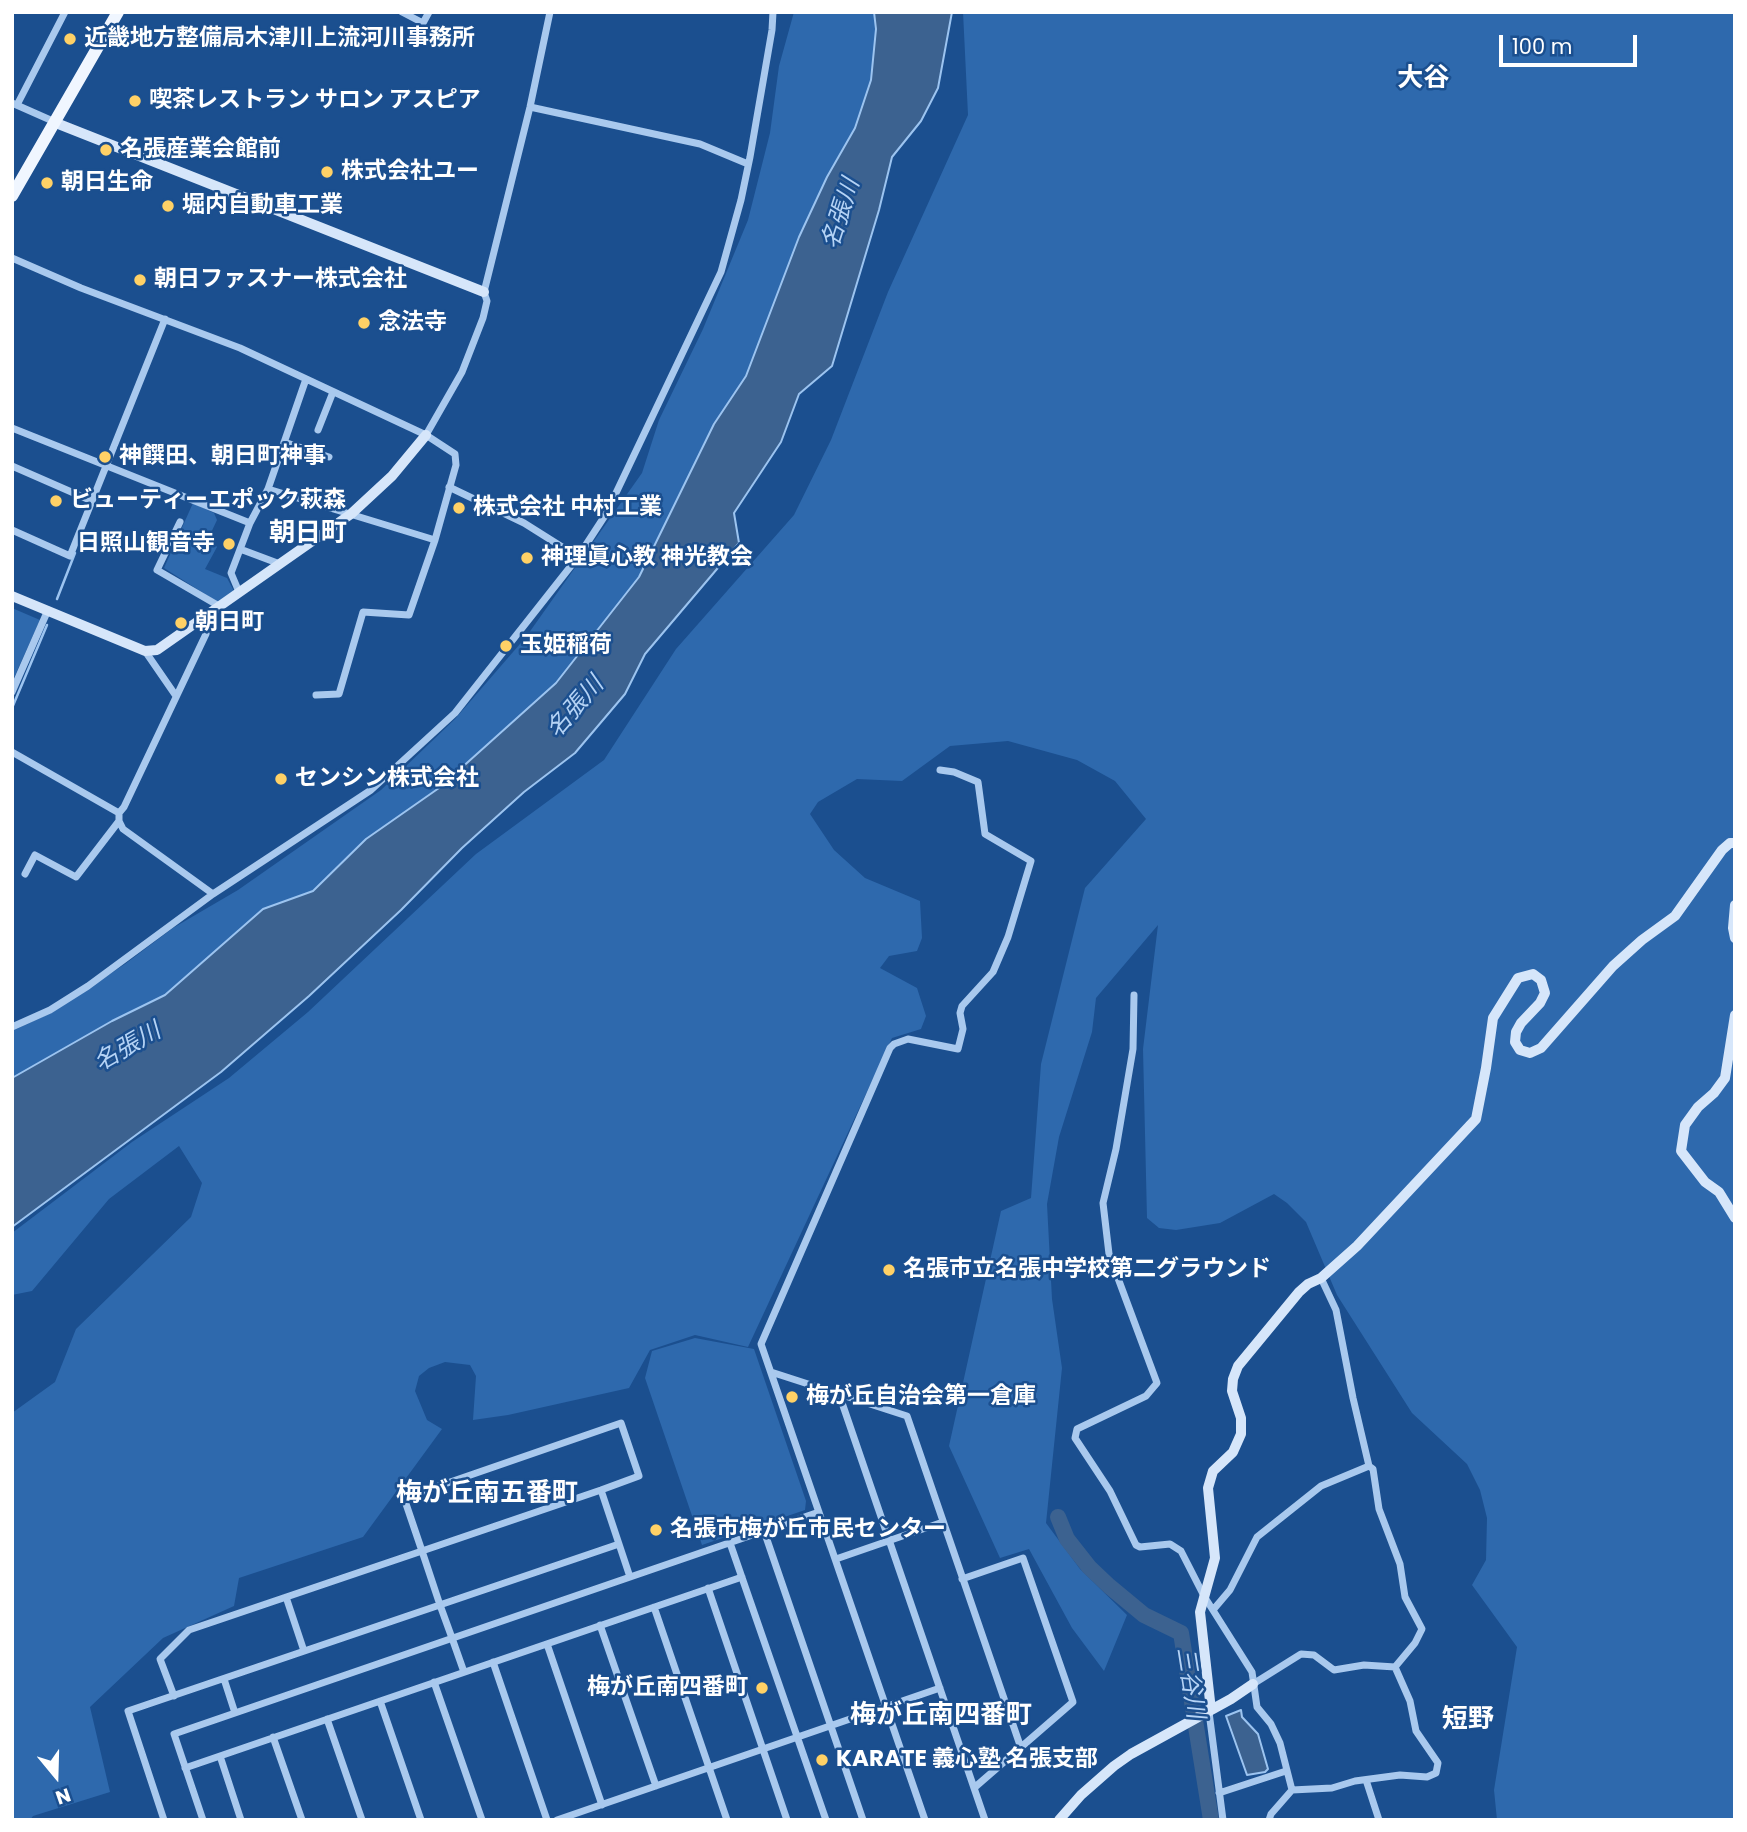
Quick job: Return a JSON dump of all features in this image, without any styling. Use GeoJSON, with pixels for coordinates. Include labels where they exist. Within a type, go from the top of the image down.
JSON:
{"type":"FeatureCollection","features":[{"type":"Feature","properties":{"kind":"main road"},"geometry":{"type":"LineString","coordinates":[[12,196],[118,12]]}},
{"type":"Feature","properties":{"kind":"street"},"geometry":{"type":"LineString","coordinates":[[65,12],[15,104],[484,292]]}},
{"type":"Feature","properties":{"kind":"street"},"geometry":{"type":"LineString","coordinates":[[402,12],[424,23],[429,12]]}},
{"type":"Feature","properties":{"kind":"street"},"geometry":{"type":"LineString","coordinates":[[12,596],[145,651],[157,650],[351,514],[392,476],[426,435],[456,384],[475,343],[488,301],[484,292],[530,107],[550,12]]}},
{"type":"Feature","properties":{"kind":"street"},"geometry":{"type":"LineString","coordinates":[[12,1027],[50,1010],[88,986],[213,894],[371,790],[445,723],[477,688],[578,557],[606,514],[720,272],[741,200],[772,30],[772,12]]}},
{"type":"Feature","properties":{"kind":"street"},"geometry":{"type":"LineString","coordinates":[[530,107],[700,144],[748,164]]}},
{"type":"Feature","properties":{"kind":"street"},"geometry":{"type":"LineString","coordinates":[[12,258],[81,288],[240,348],[426,435],[456,454],[457,459],[435,540],[410,615],[363,612],[339,694],[316,695]]}},
{"type":"Feature","properties":{"kind":"street"},"geometry":{"type":"LineString","coordinates":[[12,530],[70,556],[165,319]]}},
{"type":"Feature","properties":{"kind":"street"},"geometry":{"type":"LineString","coordinates":[[239,592],[231,573],[250,523],[268,488],[306,379]]}},
{"type":"Feature","properties":{"kind":"street"},"geometry":{"type":"LineString","coordinates":[[318,430],[333,391]]}},
{"type":"Feature","properties":{"kind":"street"},"geometry":{"type":"LineString","coordinates":[[12,428],[250,523]]}},
{"type":"Feature","properties":{"kind":"street"},"geometry":{"type":"LineString","coordinates":[[284,442],[329,457]]}},
{"type":"Feature","properties":{"kind":"street"},"geometry":{"type":"LineString","coordinates":[[12,466],[92,500]]}},
{"type":"Feature","properties":{"kind":"street"},"geometry":{"type":"LineString","coordinates":[[449,487],[524,523],[578,557]]}},
{"type":"Feature","properties":{"kind":"street"},"geometry":{"type":"LineString","coordinates":[[268,488],[435,540]]}},
{"type":"Feature","properties":{"kind":"street"},"geometry":{"type":"LineString","coordinates":[[180,522],[157,570],[219,606]]}},
{"type":"Feature","properties":{"kind":"street"},"geometry":{"type":"LineString","coordinates":[[240,549],[280,564]]}},
{"type":"Feature","properties":{"kind":"street"},"geometry":{"type":"LineString","coordinates":[[12,692],[48,610]]}},
{"type":"Feature","properties":{"kind":"street"},"geometry":{"type":"LineString","coordinates":[[76,877],[119,817],[206,634]]}},
{"type":"Feature","properties":{"kind":"street"},"geometry":{"type":"LineString","coordinates":[[145,651],[176,696]]}},
{"type":"Feature","properties":{"kind":"street"},"geometry":{"type":"LineString","coordinates":[[12,752],[119,817],[123,829],[131,836],[213,894]]}},
{"type":"Feature","properties":{"kind":"street"},"geometry":{"type":"LineString","coordinates":[[925,1820],[761,1345],[890,1048],[908,1039],[958,1049],[963,1028],[960,1013],[962,1006],[988,979],[999,962],[1031,861],[985,834],[978,782],[954,772],[940,770]]}},
{"type":"Feature","properties":{"kind":"street"},"geometry":{"type":"LineString","coordinates":[[1223,1820],[1200,1612],[1215,1558],[1208,1495],[1209,1480],[1216,1467],[1233,1452],[1241,1434],[1241,1418],[1232,1391],[1235,1372],[1299,1292],[1321,1278],[1357,1247],[1476,1119],[1493,1018],[1518,978],[1533,974],[1541,981],[1545,993],[1516,1032],[1514,1042],[1520,1050],[1530,1053],[1541,1048],[1613,966],[1675,916],[1722,850],[1735,843]]}},
{"type":"Feature","properties":{"kind":"street"},"geometry":{"type":"LineString","coordinates":[[25,874],[35,855],[85,884]]}},
{"type":"Feature","properties":{"kind":"street"},"geometry":{"type":"LineString","coordinates":[[1735,905],[1735,938]]}},
{"type":"Feature","properties":{"kind":"street"},"geometry":{"type":"LineString","coordinates":[[1134,995],[1133,1049],[1116,1149],[1103,1203],[1109,1254],[1157,1383],[1146,1396],[1077,1429],[1075,1438],[1110,1491],[1129,1525],[1136,1545],[1140,1547],[1170,1544],[1181,1551],[1204,1596],[1252,1672],[1257,1707],[1271,1724],[1280,1743],[1292,1790]]}},
{"type":"Feature","properties":{"kind":"street"},"geometry":{"type":"LineString","coordinates":[[1735,1015],[1725,1078],[1685,1125],[1681,1151],[1705,1182],[1719,1192],[1735,1218]]}},
{"type":"Feature","properties":{"kind":"street"},"geometry":{"type":"LineString","coordinates":[[1321,1278],[1336,1310],[1369,1466],[1373,1469],[1379,1509],[1400,1564],[1405,1597],[1422,1629],[1415,1643],[1395,1667]]}},
{"type":"Feature","properties":{"kind":"street"},"geometry":{"type":"LineString","coordinates":[[771,1373],[907,1416],[1021,1748]]}},
{"type":"Feature","properties":{"kind":"street"},"geometry":{"type":"LineString","coordinates":[[839,1394],[985,1820]]}},
{"type":"Feature","properties":{"kind":"street"},"geometry":{"type":"LineString","coordinates":[[174,1696],[160,1659],[189,1630],[422,1551],[601,1490],[639,1476],[621,1423],[404,1498],[422,1551],[440,1605],[464,1672]]}},
{"type":"Feature","properties":{"kind":"street"},"geometry":{"type":"LineString","coordinates":[[1213,1609],[1230,1590],[1257,1538],[1321,1486],[1369,1466]]}},
{"type":"Feature","properties":{"kind":"street"},"geometry":{"type":"LineString","coordinates":[[601,1490],[630,1577]]}},
{"type":"Feature","properties":{"kind":"street"},"geometry":{"type":"LineString","coordinates":[[203,1820],[174,1734],[819,1512]]}},
{"type":"Feature","properties":{"kind":"street"},"geometry":{"type":"LineString","coordinates":[[835,1559],[943,1522]]}},
{"type":"Feature","properties":{"kind":"street"},"geometry":{"type":"LineString","coordinates":[[764,1531],[863,1820]]}},
{"type":"Feature","properties":{"kind":"street"},"geometry":{"type":"LineString","coordinates":[[730,1543],[826,1820]]}},
{"type":"Feature","properties":{"kind":"street"},"geometry":{"type":"LineString","coordinates":[[164,1820],[128,1711],[619,1544]]}},
{"type":"Feature","properties":{"kind":"street"},"geometry":{"type":"LineString","coordinates":[[962,1578],[1023,1558],[1073,1702],[974,1788]]}},
{"type":"Feature","properties":{"kind":"street"},"geometry":{"type":"LineString","coordinates":[[185,1768],[742,1577]]}},
{"type":"Feature","properties":{"kind":"street"},"geometry":{"type":"LineString","coordinates":[[708,1588],[787,1820]]}},
{"type":"Feature","properties":{"kind":"street"},"geometry":{"type":"LineString","coordinates":[[286,1597],[304,1651]]}},
{"type":"Feature","properties":{"kind":"street"},"geometry":{"type":"LineString","coordinates":[[654,1607],[727,1820]]}},
{"type":"Feature","properties":{"kind":"street"},"geometry":{"type":"LineString","coordinates":[[600,1625],[656,1786]]}},
{"type":"Feature","properties":{"kind":"street"},"geometry":{"type":"LineString","coordinates":[[547,1644],[602,1805]]}},
{"type":"Feature","properties":{"kind":"street"},"geometry":{"type":"LineString","coordinates":[[1059,1820],[1081,1795],[1114,1766],[1209,1712],[1301,1654],[1314,1655],[1334,1670],[1364,1665],[1395,1667]]}},
{"type":"Feature","properties":{"kind":"street"},"geometry":{"type":"LineString","coordinates":[[493,1662],[547,1820]]}},
{"type":"Feature","properties":{"kind":"street"},"geometry":{"type":"LineString","coordinates":[[1269,1820],[1292,1790],[1332,1788],[1400,1775],[1427,1777],[1436,1773],[1438,1763],[1416,1731],[1410,1701],[1395,1667]]}},
{"type":"Feature","properties":{"kind":"street"},"geometry":{"type":"LineString","coordinates":[[224,1679],[235,1713]]}},
{"type":"Feature","properties":{"kind":"street"},"geometry":{"type":"LineString","coordinates":[[434,1682],[482,1820]]}},
{"type":"Feature","properties":{"kind":"street"},"geometry":{"type":"LineString","coordinates":[[557,1820],[940,1688]]}},
{"type":"Feature","properties":{"kind":"street"},"geometry":{"type":"LineString","coordinates":[[380,1701],[421,1820]]}},
{"type":"Feature","properties":{"kind":"street"},"geometry":{"type":"LineString","coordinates":[[327,1719],[362,1820]]}},
{"type":"Feature","properties":{"kind":"street"},"geometry":{"type":"LineString","coordinates":[[273,1737],[302,1820]]}},
{"type":"Feature","properties":{"kind":"street"},"geometry":{"type":"LineString","coordinates":[[220,1756],[241,1820]]}},
{"type":"Feature","properties":{"kind":"street"},"geometry":{"type":"LineString","coordinates":[[1219,1793],[1286,1770]]}},
{"type":"Feature","properties":{"kind":"street"},"geometry":{"type":"LineString","coordinates":[[1366,1780],[1379,1820]]}},
{"type":"Feature","properties":{"kind":"shaded area"},"geometry":{"type":"Polygon","coordinates":[[[794,12],[874,12],[876,29],[871,80],[855,128],[827,177],[799,237],[746,376],[714,424],[639,577],[556,683],[439,788],[366,839],[313,891],[263,909],[165,995],[112,1021],[12,1078],[12,1031],[51,1013],[173,928],[238,890],[381,790],[455,719],[526,637],[642,473],[659,420],[703,329],[748,220],[770,133],[779,66],[794,12]]]}},
{"type":"Feature","properties":{"kind":"shaded area"},"geometry":{"type":"Polygon","coordinates":[[[963,12],[1735,12],[1735,1820],[1497,1820],[1494,1790],[1517,1647],[1472,1585],[1486,1560],[1487,1518],[1480,1490],[1467,1464],[1412,1413],[1337,1295],[1306,1222],[1287,1203],[1274,1194],[1220,1223],[1176,1230],[1159,1228],[1147,1218],[1143,1049],[1158,925],[1096,998],[1092,1032],[1059,1137],[1047,1204],[1052,1299],[1062,1368],[1046,1523],[1080,1569],[1127,1615],[1104,1671],[1072,1628],[1029,1549],[1000,1558],[949,1446],[1001,1211],[1031,1198],[1041,1064],[1085,888],[1146,819],[1115,781],[1077,760],[1008,741],[950,746],[902,781],[857,779],[818,802],[810,814],[834,850],[865,878],[920,901],[922,938],[917,951],[889,956],[880,968],[917,988],[926,1016],[921,1029],[892,1038],[748,1347],[695,1335],[650,1350],[629,1388],[508,1415],[473,1420],[476,1376],[470,1365],[445,1362],[429,1368],[419,1376],[415,1391],[427,1420],[442,1429],[363,1537],[239,1578],[234,1606],[163,1638],[90,1707],[110,1792],[33,1816],[30,1820],[12,1820],[12,1413],[55,1382],[76,1329],[191,1217],[202,1183],[179,1146],[109,1199],[32,1291],[12,1295],[12,1233],[132,1142],[229,1078],[308,1012],[476,854],[604,760],[676,649],[794,515],[831,440],[888,292],[968,115],[963,12]]]}},
{"type":"Feature","properties":{"kind":"shaded area"},"geometry":{"type":"Polygon","coordinates":[[[193,503],[214,513],[217,520],[209,537],[217,547],[205,569],[227,578],[235,593],[219,603],[164,568],[193,503]]]}},
{"type":"Feature","properties":{"kind":"shaded area"},"geometry":{"type":"Polygon","coordinates":[[[12,608],[40,620],[12,682],[12,608]]]}},
{"type":"Feature","properties":{"kind":"shaded area"},"geometry":{"type":"Polygon","coordinates":[[[695,1338],[754,1349],[806,1501],[805,1510],[702,1545],[645,1378],[652,1351],[695,1338]]]}},
{"type":"Feature","properties":{"kind":"water","name":"名張川"},"geometry":{"type":"Polygon","coordinates":[[[874,12],[952,12],[938,88],[921,121],[892,157],[879,210],[832,366],[799,394],[781,442],[734,513],[739,543],[645,654],[625,694],[575,753],[524,792],[309,996],[221,1072],[12,1227],[12,1078],[112,1021],[165,995],[263,909],[313,891],[366,839],[439,788],[556,683],[639,577],[714,424],[746,376],[799,237],[827,177],[855,128],[871,80],[876,29],[874,12]]]}},
{"type":"Feature","properties":{"kind":"water"},"geometry":{"type":"Polygon","coordinates":[[[1241,1710],[1242,1717],[1258,1734],[1268,1769],[1265,1772],[1247,1775],[1226,1716],[1241,1710]]]}},
{"type":"Feature","properties":{"kind":"waterway"},"geometry":{"type":"LineString","coordinates":[[57,599],[75,553]]}},
{"type":"Feature","properties":{"kind":"waterway"},"geometry":{"type":"LineString","coordinates":[[12,708],[47,625]]}},
{"type":"Feature","properties":{"kind":"waterway","name":"三谷川"},"geometry":{"type":"LineString","coordinates":[[1058,1517],[1067,1539],[1089,1567],[1109,1586],[1144,1615],[1181,1633],[1211,1820]]}},
{"type":"Feature","properties":{"kind":"place","name":"近畿地方整備局木津川上流河川事務所"},"geometry":{"type":"Point","coordinates":[70,39]}},
{"type":"Feature","properties":{"kind":"place","name":"喫茶レストラン サロン アスピア"},"geometry":{"type":"Point","coordinates":[135,101]}},
{"type":"Feature","properties":{"kind":"place","name":"名張産業会館前"},"geometry":{"type":"Point","coordinates":[106,150]}},
{"type":"Feature","properties":{"kind":"place","name":"株式会社ユー"},"geometry":{"type":"Point","coordinates":[327,172]}},
{"type":"Feature","properties":{"kind":"place","name":"朝日生命"},"geometry":{"type":"Point","coordinates":[47,183]}},
{"type":"Feature","properties":{"kind":"place","name":"堀内自動車工業"},"geometry":{"type":"Point","coordinates":[168,206]}},
{"type":"Feature","properties":{"kind":"place","name":"朝日ファスナー株式会社"},"geometry":{"type":"Point","coordinates":[140,280]}},
{"type":"Feature","properties":{"kind":"place","name":"念法寺"},"geometry":{"type":"Point","coordinates":[364,323]}},
{"type":"Feature","properties":{"kind":"place","name":"神饌田、朝日町神事"},"geometry":{"type":"Point","coordinates":[105,457]}},
{"type":"Feature","properties":{"kind":"place","name":"ビューティーエポック萩森"},"geometry":{"type":"Point","coordinates":[56,501]}},
{"type":"Feature","properties":{"kind":"place","name":"株式会社 中村工業"},"geometry":{"type":"Point","coordinates":[459,508]}},
{"type":"Feature","properties":{"kind":"place","name":"日照山観音寺"},"geometry":{"type":"Point","coordinates":[229,544]}},
{"type":"Feature","properties":{"kind":"place","name":"神理眞心教 神光教会"},"geometry":{"type":"Point","coordinates":[527,558]}},
{"type":"Feature","properties":{"kind":"place","name":"朝日町"},"geometry":{"type":"Point","coordinates":[181,623]}},
{"type":"Feature","properties":{"kind":"place","name":"玉姫稲荷"},"geometry":{"type":"Point","coordinates":[506,646]}},
{"type":"Feature","properties":{"kind":"place","name":"センシン株式会社"},"geometry":{"type":"Point","coordinates":[281,779]}},
{"type":"Feature","properties":{"kind":"place","name":"名張市立名張中学校第二グラウンド"},"geometry":{"type":"Point","coordinates":[889,1270]}},
{"type":"Feature","properties":{"kind":"place","name":"梅が丘自治会第一倉庫"},"geometry":{"type":"Point","coordinates":[792,1397]}},
{"type":"Feature","properties":{"kind":"place","name":"名張市梅が丘市民センター"},"geometry":{"type":"Point","coordinates":[656,1530]}},
{"type":"Feature","properties":{"kind":"place","name":"梅が丘南四番町"},"geometry":{"type":"Point","coordinates":[762,1688]}},
{"type":"Feature","properties":{"kind":"place","name":"KARATE 義心塾 名張支部"},"geometry":{"type":"Point","coordinates":[822,1760]}},
{"type":"Feature","properties":{"kind":"district","name":"大谷"},"geometry":{"type":"Point","coordinates":[1423,79]}},
{"type":"Feature","properties":{"kind":"district","name":"朝日町"},"geometry":{"type":"Point","coordinates":[308,534]}},
{"type":"Feature","properties":{"kind":"district","name":"梅が丘南五番町"},"geometry":{"type":"Point","coordinates":[487,1494]}},
{"type":"Feature","properties":{"kind":"district","name":"梅が丘南四番町"},"geometry":{"type":"Point","coordinates":[941,1716]}},
{"type":"Feature","properties":{"kind":"district","name":"短野"},"geometry":{"type":"Point","coordinates":[1468,1720]}}]}
